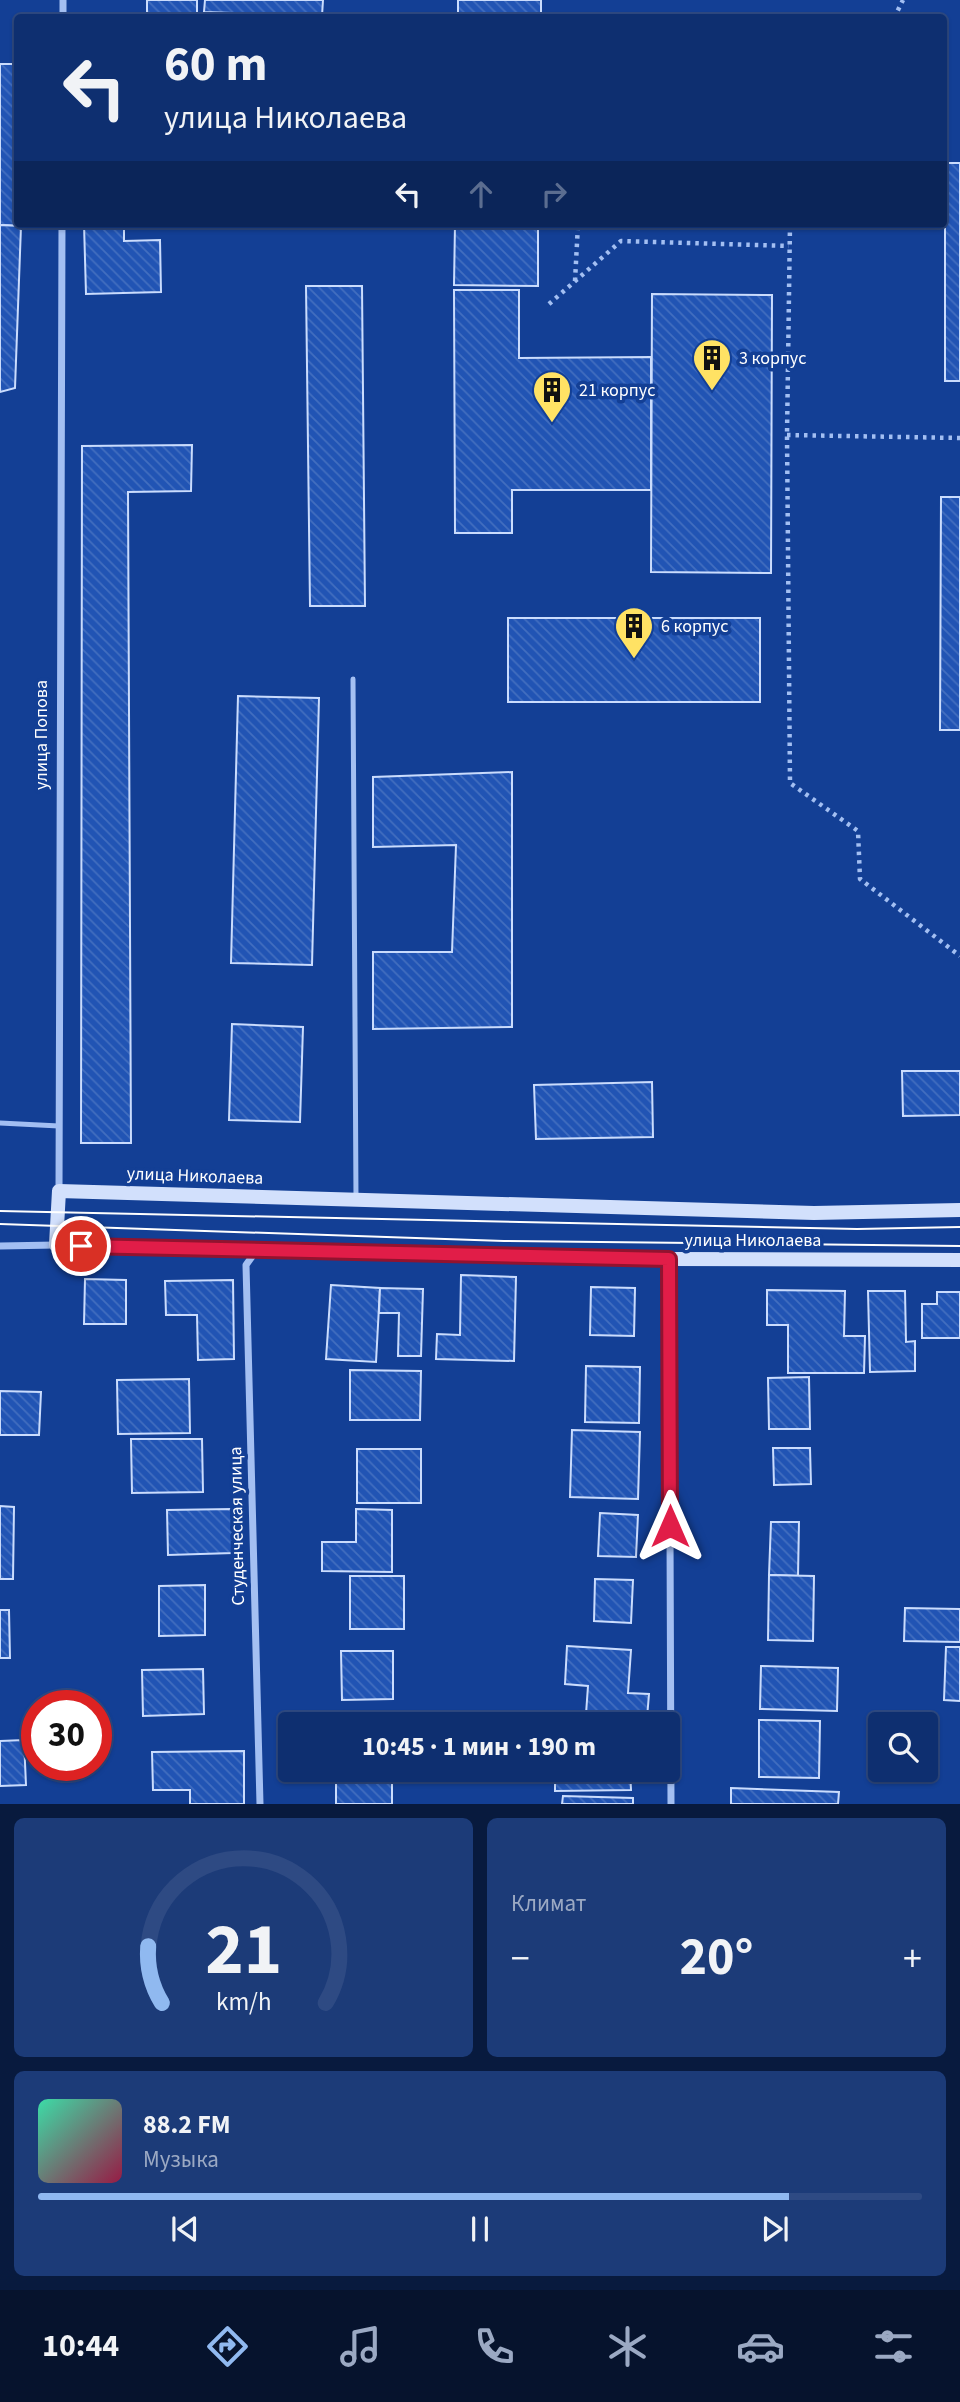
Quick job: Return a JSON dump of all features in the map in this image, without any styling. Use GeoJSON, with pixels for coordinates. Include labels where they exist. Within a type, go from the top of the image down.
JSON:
{"type":"FeatureCollection","features":[{"type":"Feature","properties":{"kind":"street","name":"улица Попова"},"geometry":{"type":"LineString","coordinates":[[56,1245],[59,1191],[62,228]]}},
{"type":"Feature","properties":{"kind":"street","name":"улица Николаева"},"geometry":{"type":"LineString","coordinates":[[59,1191],[814,1213],[960,1210]]}},
{"type":"Feature","properties":{"kind":"street","name":"улица Николаева"},"geometry":{"type":"LineString","coordinates":[[0,1246],[669,1259],[960,1260]]}},
{"type":"Feature","properties":{"kind":"street","name":"Студенческая улица"},"geometry":{"type":"LineString","coordinates":[[256,1250],[246,1265],[260,1804]]}},
{"type":"Feature","properties":{"kind":"street"},"geometry":{"type":"LineString","coordinates":[[669,1259],[671,1804]]}},
{"type":"Feature","properties":{"kind":"lane"},"geometry":{"type":"LineString","coordinates":[[353,679],[356,1201]]}},
{"type":"Feature","properties":{"kind":"lane"},"geometry":{"type":"LineString","coordinates":[[0,1123],[59,1126]]}},
{"type":"Feature","properties":{"kind":"path"},"geometry":{"type":"LineString","coordinates":[[575,282],[578,228]]}},
{"type":"Feature","properties":{"kind":"path"},"geometry":{"type":"LineString","coordinates":[[790,228],[787,435],[790,783],[858,831],[860,878],[960,956]]}},
{"type":"Feature","properties":{"kind":"path"},"geometry":{"type":"LineString","coordinates":[[549,304],[621,241],[789,246]]}},
{"type":"Feature","properties":{"kind":"path"},"geometry":{"type":"LineString","coordinates":[[787,435],[960,438]]}},
{"type":"Feature","properties":{"kind":"building"},"geometry":{"type":"Polygon","coordinates":[[[147,0],[197,0],[197,14],[147,14],[147,0]]]}},
{"type":"Feature","properties":{"kind":"building"},"geometry":{"type":"Polygon","coordinates":[[[205,0],[323,0],[322,14],[204,12],[205,0]]]}},
{"type":"Feature","properties":{"kind":"building"},"geometry":{"type":"Polygon","coordinates":[[[458,0],[541,0],[541,14],[458,14],[458,0]]]}},
{"type":"Feature","properties":{"kind":"building"},"geometry":{"type":"Polygon","coordinates":[[[0,64],[14,64],[14,226],[0,225],[0,64]]]}},
{"type":"Feature","properties":{"kind":"building"},"geometry":{"type":"Polygon","coordinates":[[[947,163],[960,163],[960,381],[945,381],[947,163]]]}},
{"type":"Feature","properties":{"kind":"building"},"geometry":{"type":"Polygon","coordinates":[[[0,225],[21,228],[15,388],[0,392],[0,225]]]}},
{"type":"Feature","properties":{"kind":"building"},"geometry":{"type":"Polygon","coordinates":[[[84,228],[124,228],[124,241],[160,240],[161,292],[86,294],[84,228]]]}},
{"type":"Feature","properties":{"kind":"building"},"geometry":{"type":"Polygon","coordinates":[[[455,228],[538,228],[538,286],[454,285],[455,228]]]}},
{"type":"Feature","properties":{"kind":"building"},"geometry":{"type":"Polygon","coordinates":[[[306,286],[362,286],[365,606],[310,606],[306,286]]]}},
{"type":"Feature","properties":{"kind":"building","name":"21 корпус"},"geometry":{"type":"Polygon","coordinates":[[[454,290],[519,290],[519,358],[651,357],[651,490],[512,490],[512,533],[455,533],[454,290]]]}},
{"type":"Feature","properties":{"kind":"building","name":"3 корпус"},"geometry":{"type":"Polygon","coordinates":[[[652,294],[772,295],[771,573],[651,572],[652,294]]]}},
{"type":"Feature","properties":{"kind":"building"},"geometry":{"type":"Polygon","coordinates":[[[192,445],[191,491],[128,492],[131,1143],[81,1143],[82,446],[192,445]]]}},
{"type":"Feature","properties":{"kind":"building"},"geometry":{"type":"Polygon","coordinates":[[[941,497],[960,497],[960,730],[940,730],[941,497]]]}},
{"type":"Feature","properties":{"kind":"building","name":"6 корпус"},"geometry":{"type":"Polygon","coordinates":[[[508,618],[760,618],[760,702],[508,702],[508,618]]]}},
{"type":"Feature","properties":{"kind":"building"},"geometry":{"type":"Polygon","coordinates":[[[238,696],[319,698],[312,965],[231,963],[238,696]]]}},
{"type":"Feature","properties":{"kind":"building"},"geometry":{"type":"Polygon","coordinates":[[[512,772],[512,1027],[373,1029],[373,952],[452,952],[456,845],[373,847],[373,777],[512,772]]]}},
{"type":"Feature","properties":{"kind":"building"},"geometry":{"type":"Polygon","coordinates":[[[232,1024],[303,1027],[300,1122],[229,1120],[232,1024]]]}},
{"type":"Feature","properties":{"kind":"building"},"geometry":{"type":"Polygon","coordinates":[[[902,1071],[960,1071],[960,1115],[903,1116],[902,1071]]]}},
{"type":"Feature","properties":{"kind":"building"},"geometry":{"type":"Polygon","coordinates":[[[652,1082],[653,1137],[536,1139],[534,1085],[652,1082]]]}},
{"type":"Feature","properties":{"kind":"building"},"geometry":{"type":"Polygon","coordinates":[[[461,1275],[516,1277],[514,1361],[436,1359],[437,1334],[460,1335],[461,1275]]]}},
{"type":"Feature","properties":{"kind":"building"},"geometry":{"type":"Polygon","coordinates":[[[85,1279],[126,1280],[126,1324],[84,1324],[85,1279]]]}},
{"type":"Feature","properties":{"kind":"building"},"geometry":{"type":"Polygon","coordinates":[[[233,1280],[234,1359],[198,1360],[197,1315],[166,1315],[165,1281],[233,1280]]]}},
{"type":"Feature","properties":{"kind":"building"},"geometry":{"type":"Polygon","coordinates":[[[331,1285],[380,1288],[376,1362],[326,1359],[331,1285]]]}},
{"type":"Feature","properties":{"kind":"building"},"geometry":{"type":"Polygon","coordinates":[[[591,1287],[635,1288],[634,1336],[590,1335],[591,1287]]]}},
{"type":"Feature","properties":{"kind":"building"},"geometry":{"type":"Polygon","coordinates":[[[380,1288],[423,1289],[421,1356],[398,1356],[399,1313],[379,1313],[380,1288]]]}},
{"type":"Feature","properties":{"kind":"building"},"geometry":{"type":"Polygon","coordinates":[[[767,1290],[845,1291],[844,1336],[865,1336],[864,1373],[788,1373],[788,1325],[767,1325],[767,1290]]]}},
{"type":"Feature","properties":{"kind":"building"},"geometry":{"type":"Polygon","coordinates":[[[868,1291],[905,1291],[906,1342],[915,1341],[915,1371],[870,1372],[868,1291]]]}},
{"type":"Feature","properties":{"kind":"building"},"geometry":{"type":"Polygon","coordinates":[[[937,1292],[960,1292],[960,1338],[922,1338],[922,1304],[937,1304],[937,1292]]]}},
{"type":"Feature","properties":{"kind":"building"},"geometry":{"type":"Polygon","coordinates":[[[586,1366],[640,1367],[639,1423],[585,1422],[586,1366]]]}},
{"type":"Feature","properties":{"kind":"building"},"geometry":{"type":"Polygon","coordinates":[[[350,1370],[421,1371],[420,1420],[350,1420],[350,1370]]]}},
{"type":"Feature","properties":{"kind":"building"},"geometry":{"type":"Polygon","coordinates":[[[809,1377],[810,1429],[769,1429],[768,1378],[809,1377]]]}},
{"type":"Feature","properties":{"kind":"building"},"geometry":{"type":"Polygon","coordinates":[[[189,1379],[190,1433],[118,1434],[117,1380],[189,1379]]]}},
{"type":"Feature","properties":{"kind":"building"},"geometry":{"type":"Polygon","coordinates":[[[0,1391],[41,1392],[39,1435],[0,1435],[0,1391]]]}},
{"type":"Feature","properties":{"kind":"building"},"geometry":{"type":"Polygon","coordinates":[[[572,1430],[640,1432],[638,1499],[570,1497],[572,1430]]]}},
{"type":"Feature","properties":{"kind":"building"},"geometry":{"type":"Polygon","coordinates":[[[131,1439],[202,1439],[203,1492],[132,1493],[131,1439]]]}},
{"type":"Feature","properties":{"kind":"building"},"geometry":{"type":"Polygon","coordinates":[[[773,1448],[810,1448],[811,1484],[774,1485],[773,1448]]]}},
{"type":"Feature","properties":{"kind":"building"},"geometry":{"type":"Polygon","coordinates":[[[357,1449],[421,1449],[421,1503],[357,1503],[357,1449]]]}},
{"type":"Feature","properties":{"kind":"building"},"geometry":{"type":"Polygon","coordinates":[[[0,1506],[14,1507],[13,1579],[0,1579],[0,1506]]]}},
{"type":"Feature","properties":{"kind":"building"},"geometry":{"type":"Polygon","coordinates":[[[232,1509],[233,1553],[168,1555],[167,1510],[232,1509]]]}},
{"type":"Feature","properties":{"kind":"building"},"geometry":{"type":"Polygon","coordinates":[[[356,1509],[392,1510],[392,1572],[322,1571],[322,1542],[356,1542],[356,1509]]]}},
{"type":"Feature","properties":{"kind":"building"},"geometry":{"type":"Polygon","coordinates":[[[600,1513],[638,1515],[636,1557],[598,1556],[600,1513]]]}},
{"type":"Feature","properties":{"kind":"building"},"geometry":{"type":"Polygon","coordinates":[[[771,1522],[799,1522],[798,1576],[769,1575],[771,1522]]]}},
{"type":"Feature","properties":{"kind":"building"},"geometry":{"type":"Polygon","coordinates":[[[769,1575],[814,1576],[813,1641],[768,1640],[769,1575]]]}},
{"type":"Feature","properties":{"kind":"building"},"geometry":{"type":"Polygon","coordinates":[[[350,1576],[404,1576],[404,1629],[350,1629],[350,1576]]]}},
{"type":"Feature","properties":{"kind":"building"},"geometry":{"type":"Polygon","coordinates":[[[595,1579],[633,1580],[631,1623],[594,1621],[595,1579]]]}},
{"type":"Feature","properties":{"kind":"building"},"geometry":{"type":"Polygon","coordinates":[[[205,1585],[205,1635],[159,1636],[159,1586],[205,1585]]]}},
{"type":"Feature","properties":{"kind":"building"},"geometry":{"type":"Polygon","coordinates":[[[905,1608],[960,1609],[960,1642],[904,1641],[905,1608]]]}},
{"type":"Feature","properties":{"kind":"building"},"geometry":{"type":"Polygon","coordinates":[[[0,1610],[9,1610],[10,1658],[0,1658],[0,1610]]]}},
{"type":"Feature","properties":{"kind":"building"},"geometry":{"type":"Polygon","coordinates":[[[567,1646],[631,1650],[628,1693],[649,1694],[648,1712],[586,1712],[588,1686],[565,1684],[567,1646]]]}},
{"type":"Feature","properties":{"kind":"building"},"geometry":{"type":"Polygon","coordinates":[[[946,1647],[960,1647],[960,1701],[944,1700],[946,1647]]]}},
{"type":"Feature","properties":{"kind":"building"},"geometry":{"type":"Polygon","coordinates":[[[341,1651],[393,1651],[393,1699],[342,1700],[341,1651]]]}},
{"type":"Feature","properties":{"kind":"building"},"geometry":{"type":"Polygon","coordinates":[[[761,1666],[838,1668],[837,1711],[760,1709],[761,1666]]]}},
{"type":"Feature","properties":{"kind":"building"},"geometry":{"type":"Polygon","coordinates":[[[203,1669],[204,1714],[143,1716],[142,1670],[203,1669]]]}},
{"type":"Feature","properties":{"kind":"building"},"geometry":{"type":"Polygon","coordinates":[[[759,1720],[820,1721],[819,1778],[759,1777],[759,1720]]]}},
{"type":"Feature","properties":{"kind":"building"},"geometry":{"type":"Polygon","coordinates":[[[21,1740],[21,1781],[26,1781],[26,1785],[0,1786],[0,1741],[21,1740]]]}},
{"type":"Feature","properties":{"kind":"building"},"geometry":{"type":"Polygon","coordinates":[[[244,1751],[244,1804],[190,1804],[190,1790],[153,1790],[152,1752],[244,1751]]]}},
{"type":"Feature","properties":{"kind":"building"},"geometry":{"type":"Polygon","coordinates":[[[336,1782],[392,1782],[392,1804],[336,1804],[336,1782]]]}},
{"type":"Feature","properties":{"kind":"building"},"geometry":{"type":"Polygon","coordinates":[[[555,1782],[631,1782],[631,1790],[555,1791],[555,1782]]]}},
{"type":"Feature","properties":{"kind":"building"},"geometry":{"type":"Polygon","coordinates":[[[731,1788],[839,1792],[838,1804],[731,1804],[731,1788]]]}},
{"type":"Feature","properties":{"kind":"building"},"geometry":{"type":"Polygon","coordinates":[[[563,1796],[633,1798],[633,1804],[562,1804],[563,1796]]]}},
{"type":"Feature","properties":{"kind":"tram line"},"geometry":{"type":"LineString","coordinates":[[0,1211],[857,1229],[960,1227]]}},
{"type":"Feature","properties":{"kind":"tram line"},"geometry":{"type":"LineString","coordinates":[[0,1224],[504,1241],[960,1246]]}},
{"type":"Feature","properties":{"kind":"place","name":"3 корпус"},"geometry":{"type":"Point","coordinates":[712,392]}},
{"type":"Feature","properties":{"kind":"place","name":"21 корпус"},"geometry":{"type":"Point","coordinates":[552,424]}},
{"type":"Feature","properties":{"kind":"place","name":"6 корпус"},"geometry":{"type":"Point","coordinates":[634,660]}},
{"type":"Feature","properties":{"kind":"route"},"geometry":{"type":"LineString","coordinates":[[81,1246],[669,1259],[670,1526]]}}]}
